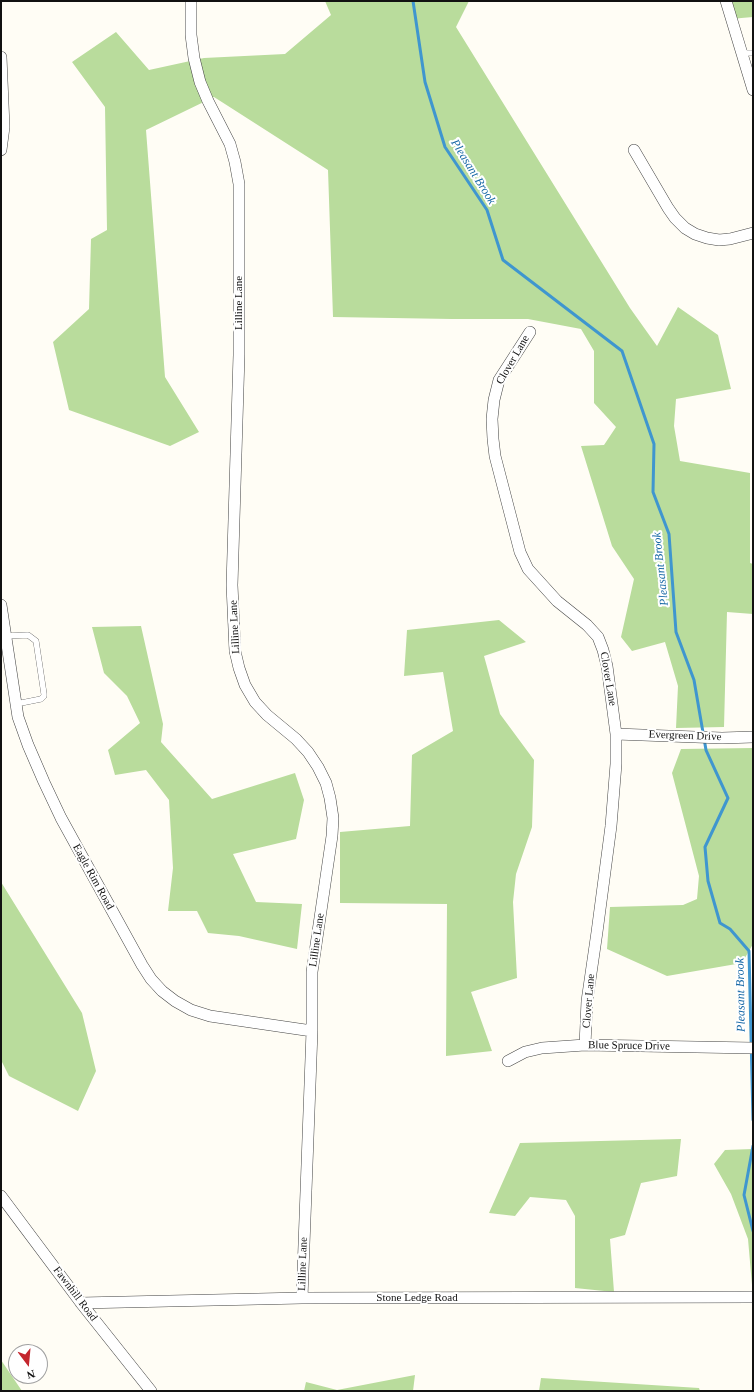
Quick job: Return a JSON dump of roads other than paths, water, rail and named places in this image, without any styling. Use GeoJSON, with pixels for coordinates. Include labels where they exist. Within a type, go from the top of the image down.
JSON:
{"type":"FeatureCollection","features":[{"type":"Feature","properties":{"kind":"street","name":"Lilline Lane"},"geometry":{"type":"LineString","coordinates":[[191,1],[191,35],[200,82],[230,144],[239,184],[239,355],[232,586],[235,651],[245,685],[255,702],[266,715],[296,739],[308,752],[318,767],[328,790],[333,818],[332,836],[312,972],[312,1031],[302,1298]]}},
{"type":"Feature","properties":{"kind":"street"},"geometry":{"type":"LineString","coordinates":[[726,1],[747,53],[753,90]]}},
{"type":"Feature","properties":{"kind":"street"},"geometry":{"type":"LineString","coordinates":[[1,57],[4,127],[1,150]]}},
{"type":"Feature","properties":{"kind":"street"},"geometry":{"type":"LineString","coordinates":[[634,150],[668,208],[685,228],[706,238],[719,240],[730,239],[753,233]]}},
{"type":"Feature","properties":{"kind":"street","name":"Clover Lane"},"geometry":{"type":"LineString","coordinates":[[530,332],[499,380],[494,400],[492,419],[496,456],[520,552],[528,569],[557,600],[588,625],[598,637],[607,666],[616,734],[616,764],[611,826],[587,1001],[585,1046]]}},
{"type":"Feature","properties":{"kind":"street","name":"Eagle Rim Road"},"geometry":{"type":"LineString","coordinates":[[1,605],[18,717],[28,745],[61,818],[142,965],[155,983],[162,991],[175,1001],[191,1010],[210,1016],[312,1031]]}},
{"type":"Feature","properties":{"kind":"street","name":"Evergreen Drive"},"geometry":{"type":"LineString","coordinates":[[616,734],[722,738],[753,737]]}},
{"type":"Feature","properties":{"kind":"street","name":"Blue Spruce Drive"},"geometry":{"type":"LineString","coordinates":[[508,1061],[525,1052],[542,1048],[585,1046],[753,1048]]}},
{"type":"Feature","properties":{"kind":"street","name":"Fawnhill Road"},"geometry":{"type":"LineString","coordinates":[[1,1196],[80,1303],[151,1391]]}},
{"type":"Feature","properties":{"kind":"street","name":"Stone Ledge Road"},"geometry":{"type":"LineString","coordinates":[[80,1303],[302,1298],[753,1296]]}},
{"type":"Feature","properties":{"kind":"lane"},"geometry":{"type":"LineString","coordinates":[[6,636],[28,635],[36,641],[44,694],[41,699],[16,704]]}},
{"type":"Feature","properties":{"kind":"waterway","name":"Pleasant Brook"},"geometry":{"type":"LineString","coordinates":[[413,1],[425,82],[445,147],[487,210],[503,260],[622,351],[654,444],[653,492],[669,534],[676,632],[694,680],[706,750],[728,798],[705,847],[708,881],[720,923],[730,929],[749,951],[753,1120]]}},
{"type":"Feature","properties":{"kind":"waterway","name":"Pleasant Brook"},"geometry":{"type":"LineString","coordinates":[[753,1146],[744,1195],[753,1231]]}}]}
